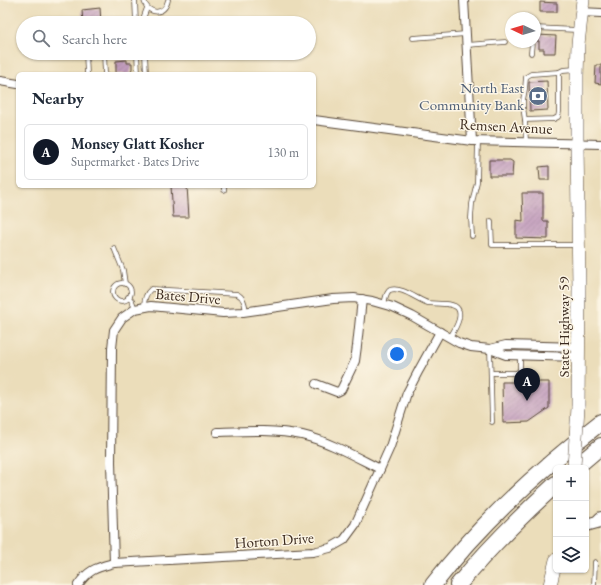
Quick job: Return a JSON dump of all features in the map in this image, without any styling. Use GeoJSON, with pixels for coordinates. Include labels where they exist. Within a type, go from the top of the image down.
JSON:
{"type":"FeatureCollection","features":[{"type":"Feature","properties":{"kind":"highway"},"geometry":{"type":"LineString","coordinates":[[432,585],[476,534],[523,488],[601,422]]}},
{"type":"Feature","properties":{"kind":"highway"},"geometry":{"type":"LineString","coordinates":[[578,465],[601,446]]}},
{"type":"Feature","properties":{"kind":"highway"},"geometry":{"type":"LineString","coordinates":[[458,585],[508,530],[553,487]]}},
{"type":"Feature","properties":{"kind":"main road","name":"State Highway 59"},"geometry":{"type":"LineString","coordinates":[[574,465],[577,435],[579,352],[577,68],[582,6]]}},
{"type":"Feature","properties":{"kind":"main road"},"geometry":{"type":"LineString","coordinates":[[550,585],[553,572]]}},
{"type":"Feature","properties":{"kind":"street"},"geometry":{"type":"LineString","coordinates":[[464,0],[466,45],[475,141]]}},
{"type":"Feature","properties":{"kind":"street"},"geometry":{"type":"LineString","coordinates":[[582,6],[601,13]]}},
{"type":"Feature","properties":{"kind":"street"},"geometry":{"type":"LineString","coordinates":[[0,81],[16,84]]}},
{"type":"Feature","properties":{"kind":"street","name":"Remsen Avenue"},"geometry":{"type":"LineString","coordinates":[[316,120],[475,141],[601,144]]}},
{"type":"Feature","properties":{"kind":"street","name":"Bates Drive"},"geometry":{"type":"LineString","coordinates":[[114,563],[111,462],[112,348],[114,330],[122,318],[135,309],[151,306],[223,313],[246,312],[333,299],[354,298],[393,307],[459,343],[471,347],[490,350],[506,355],[520,356],[579,352]]}},
{"type":"Feature","properties":{"kind":"street"},"geometry":{"type":"LineString","coordinates":[[316,384],[337,392],[341,390],[355,361],[362,299]]}},
{"type":"Feature","properties":{"kind":"street","name":"Horton Drive"},"geometry":{"type":"LineString","coordinates":[[78,585],[84,575],[98,567],[114,563],[313,552],[330,548],[344,540],[355,525],[390,447],[407,394],[418,370],[440,332]]}},
{"type":"Feature","properties":{"kind":"street","name":"Bates Drive"},"geometry":{"type":"LineString","coordinates":[[490,350],[506,345],[579,352]]}},
{"type":"Feature","properties":{"kind":"street"},"geometry":{"type":"LineString","coordinates":[[217,432],[253,431],[280,432],[302,435],[325,443],[380,469]]}},
{"type":"Feature","properties":{"kind":"street"},"geometry":{"type":"LineString","coordinates":[[589,524],[597,522],[601,518]]}},
{"type":"Feature","properties":{"kind":"lane"},"geometry":{"type":"LineString","coordinates":[[135,0],[136,16]]}},
{"type":"Feature","properties":{"kind":"lane"},"geometry":{"type":"LineString","coordinates":[[144,0],[148,8],[154,12],[162,10],[167,5],[168,0]]}},
{"type":"Feature","properties":{"kind":"lane"},"geometry":{"type":"LineString","coordinates":[[144,16],[148,8]]}},
{"type":"Feature","properties":{"kind":"lane"},"geometry":{"type":"LineString","coordinates":[[541,28],[579,30]]}},
{"type":"Feature","properties":{"kind":"lane"},"geometry":{"type":"LineString","coordinates":[[413,38],[466,34]]}},
{"type":"Feature","properties":{"kind":"lane"},"geometry":{"type":"LineString","coordinates":[[466,45],[505,42]]}},
{"type":"Feature","properties":{"kind":"lane"},"geometry":{"type":"LineString","coordinates":[[531,48],[531,53]]}},
{"type":"Feature","properties":{"kind":"lane"},"geometry":{"type":"LineString","coordinates":[[86,60],[87,72]]}},
{"type":"Feature","properties":{"kind":"lane"},"geometry":{"type":"LineString","coordinates":[[104,60],[105,72]]}},
{"type":"Feature","properties":{"kind":"lane"},"geometry":{"type":"LineString","coordinates":[[138,60],[138,72]]}},
{"type":"Feature","properties":{"kind":"lane"},"geometry":{"type":"LineString","coordinates":[[145,60],[146,72]]}},
{"type":"Feature","properties":{"kind":"lane"},"geometry":{"type":"LineString","coordinates":[[526,142],[523,100],[526,77],[531,74],[559,72],[577,68]]}},
{"type":"Feature","properties":{"kind":"lane"},"geometry":{"type":"LineString","coordinates":[[525,120],[554,119],[558,117],[560,112],[559,72]]}},
{"type":"Feature","properties":{"kind":"lane"},"geometry":{"type":"LineString","coordinates":[[472,236],[471,218],[477,182],[475,141]]}},
{"type":"Feature","properties":{"kind":"lane"},"geometry":{"type":"LineString","coordinates":[[491,221],[492,245],[579,245]]}},
{"type":"Feature","properties":{"kind":"lane"},"geometry":{"type":"LineString","coordinates":[[114,248],[123,270],[125,284],[130,290],[128,297],[120,300],[115,297],[114,289],[120,283],[125,284]]}},
{"type":"Feature","properties":{"kind":"lane"},"geometry":{"type":"LineString","coordinates":[[144,307],[144,299],[146,294],[151,289],[237,294],[241,295],[245,304],[246,312]]}},
{"type":"Feature","properties":{"kind":"lane"},"geometry":{"type":"LineString","coordinates":[[384,304],[387,294],[390,291],[395,290],[403,291],[427,302],[453,305],[457,307],[459,316],[457,325],[450,338]]}},
{"type":"Feature","properties":{"kind":"lane"},"geometry":{"type":"LineString","coordinates":[[128,297],[132,300],[135,309]]}},
{"type":"Feature","properties":{"kind":"lane"},"geometry":{"type":"LineString","coordinates":[[490,350],[492,422]]}},
{"type":"Feature","properties":{"kind":"lane"},"geometry":{"type":"LineString","coordinates":[[491,373],[516,373],[520,371],[520,356]]}},
{"type":"Feature","properties":{"kind":"lane"},"geometry":{"type":"LineString","coordinates":[[594,585],[595,562]]}},
{"type":"Feature","properties":{"kind":"building"},"geometry":{"type":"Polygon","coordinates":[[[540,2],[557,3],[557,12],[540,12],[540,2]]]}},
{"type":"Feature","properties":{"kind":"building"},"geometry":{"type":"Polygon","coordinates":[[[100,8],[101,16],[82,16],[82,10],[100,8]]]}},
{"type":"Feature","properties":{"kind":"building"},"geometry":{"type":"Polygon","coordinates":[[[541,35],[556,36],[555,53],[544,53],[544,49],[539,49],[541,48],[541,35]]]}},
{"type":"Feature","properties":{"kind":"building"},"geometry":{"type":"Polygon","coordinates":[[[127,60],[127,63],[132,63],[130,72],[116,72],[116,61],[127,60]]]}},
{"type":"Feature","properties":{"kind":"building"},"geometry":{"type":"Polygon","coordinates":[[[596,65],[601,65],[601,84],[595,83],[596,65]]]}},
{"type":"Feature","properties":{"kind":"building","name":"North East Community Bank"},"geometry":{"type":"Polygon","coordinates":[[[547,81],[548,110],[530,111],[529,82],[547,81]]]}},
{"type":"Feature","properties":{"kind":"building"},"geometry":{"type":"Polygon","coordinates":[[[489,160],[510,160],[513,162],[512,176],[489,176],[489,160]]]}},
{"type":"Feature","properties":{"kind":"building"},"geometry":{"type":"Polygon","coordinates":[[[549,166],[549,180],[540,180],[539,167],[549,166]]]}},
{"type":"Feature","properties":{"kind":"building"},"geometry":{"type":"Polygon","coordinates":[[[171,188],[187,188],[189,217],[173,217],[171,188]]]}},
{"type":"Feature","properties":{"kind":"building"},"geometry":{"type":"Polygon","coordinates":[[[522,193],[543,193],[543,221],[548,221],[548,239],[516,238],[516,220],[523,221],[522,193]]]}},
{"type":"Feature","properties":{"kind":"building"},"geometry":{"type":"Polygon","coordinates":[[[502,382],[549,382],[549,408],[529,422],[503,423],[502,382]]]}},
{"type":"Feature","properties":{"kind":"place","name":"North East Community Bank"},"geometry":{"type":"Point","coordinates":[538,96]}},
{"type":"Feature","properties":{"kind":"place","name":"Monsey Glatt Kosher"},"geometry":{"type":"Point","coordinates":[527,401]}}]}
